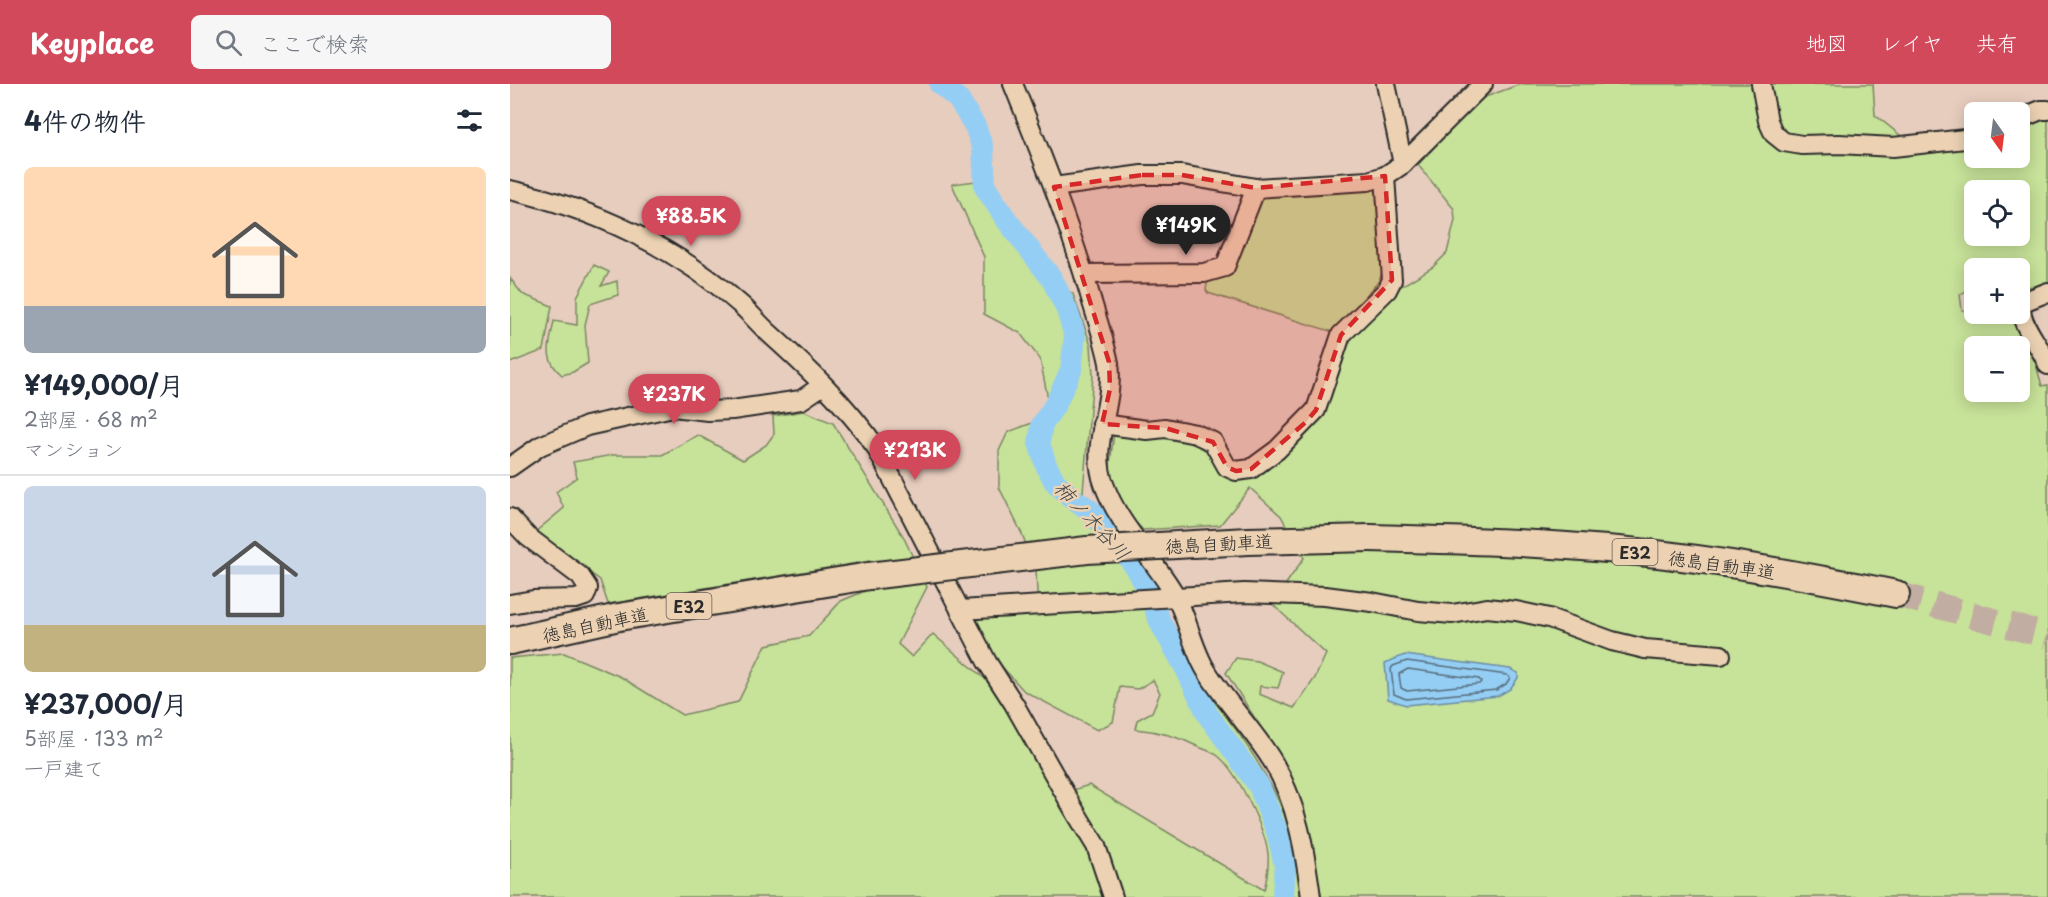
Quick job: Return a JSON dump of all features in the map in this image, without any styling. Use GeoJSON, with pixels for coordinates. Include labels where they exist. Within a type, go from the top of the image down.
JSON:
{"type":"FeatureCollection","features":[{"type":"Feature","properties":{"kind":"highway","name":"徳島自動車道"},"geometry":{"type":"LineString","coordinates":[[510,641],[619,617],[869,576],[1087,550],[1248,541],[1370,538],[1493,541],[1609,549],[1719,562],[1807,576],[1896,594]]}},
{"type":"Feature","properties":{"kind":"street"},"geometry":{"type":"LineString","coordinates":[[1014,84],[1084,274],[1108,362],[1110,389],[1102,424],[1098,459],[1103,482],[1111,502],[1167,596],[1205,669],[1273,762],[1287,791],[1299,830],[1311,897]]}},
{"type":"Feature","properties":{"kind":"street"},"geometry":{"type":"LineString","coordinates":[[1386,84],[1403,164]]}},
{"type":"Feature","properties":{"kind":"street"},"geometry":{"type":"LineString","coordinates":[[1054,188],[1142,175],[1182,175],[1256,188],[1368,181],[1385,176],[1403,164],[1483,84]]}},
{"type":"Feature","properties":{"kind":"street"},"geometry":{"type":"LineString","coordinates":[[1761,84],[1768,121],[1774,134],[1784,142],[1802,145],[1839,144],[1893,147],[1964,139]]}},
{"type":"Feature","properties":{"kind":"street"},"geometry":{"type":"LineString","coordinates":[[2030,114],[2040,110],[2048,110]]}},
{"type":"Feature","properties":{"kind":"street"},"geometry":{"type":"LineString","coordinates":[[1102,424],[1147,430],[1165,428],[1196,434],[1213,442],[1227,467],[1236,471],[1251,469],[1277,450],[1316,410],[1341,335],[1387,290],[1392,280],[1385,176]]}},
{"type":"Feature","properties":{"kind":"street"},"geometry":{"type":"LineString","coordinates":[[1084,274],[1204,273],[1226,267],[1256,188]]}},
{"type":"Feature","properties":{"kind":"street"},"geometry":{"type":"LineString","coordinates":[[510,190],[578,209],[631,231],[696,271],[740,304],[855,418],[876,447],[987,662],[1014,704],[1096,846],[1113,897]]}},
{"type":"Feature","properties":{"kind":"street"},"geometry":{"type":"LineString","coordinates":[[2048,292],[2023,302],[2020,307],[2023,321],[2044,354],[2048,365]]}},
{"type":"Feature","properties":{"kind":"street"},"geometry":{"type":"LineString","coordinates":[[510,467],[540,446],[587,426],[673,407],[708,411],[732,410],[801,400],[823,385]]}},
{"type":"Feature","properties":{"kind":"street"},"geometry":{"type":"LineString","coordinates":[[510,518],[528,537],[580,576],[588,588],[585,596],[576,599],[532,600],[510,604]]}},
{"type":"Feature","properties":{"kind":"street"},"geometry":{"type":"LineString","coordinates":[[960,610],[1244,592],[1325,596],[1418,611],[1452,614],[1487,608],[1516,611],[1549,618],[1612,641],[1645,649],[1721,655]]}},
{"type":"Feature","properties":{"kind":"highlighted area"},"geometry":{"type":"Polygon","coordinates":[[[1142,175],[1182,175],[1256,188],[1385,176],[1392,280],[1341,335],[1316,410],[1306,422],[1251,469],[1236,471],[1227,467],[1213,442],[1165,428],[1102,424],[1110,389],[1109,362],[1054,187],[1142,175]]]}},
{"type":"Feature","properties":{"kind":"green space"},"geometry":{"type":"Polygon","coordinates":[[[1521,84],[1873,84],[1875,115],[1919,150],[1964,144],[1964,168],[2030,168],[2030,124],[2048,117],[2048,284],[2030,286],[2030,258],[1964,258],[1964,293],[1960,294],[1964,324],[2015,324],[2022,336],[1964,336],[1964,402],[2030,402],[2030,348],[2042,386],[2048,385],[2048,897],[1316,897],[1281,759],[1226,673],[1236,658],[1257,661],[1283,672],[1278,688],[1260,686],[1259,694],[1294,708],[1315,678],[1326,654],[1272,604],[1304,558],[1281,516],[1250,488],[1220,525],[1143,530],[1125,512],[1109,471],[1114,433],[1190,438],[1208,448],[1222,469],[1280,456],[1346,342],[1393,291],[1433,267],[1447,253],[1455,220],[1454,209],[1418,165],[1477,100],[1521,84]]]}},
{"type":"Feature","properties":{"kind":"green space"},"geometry":{"type":"Polygon","coordinates":[[[976,181],[1044,278],[1073,294],[1091,345],[1093,375],[1081,515],[1125,562],[1165,644],[1227,717],[1259,764],[1273,789],[1294,842],[1299,870],[1300,897],[510,897],[510,658],[564,653],[621,677],[682,715],[738,702],[766,645],[809,636],[841,601],[877,586],[870,561],[608,604],[600,580],[534,533],[564,508],[556,492],[577,477],[573,462],[613,455],[662,455],[698,435],[743,460],[766,445],[774,434],[773,416],[804,411],[833,423],[903,536],[927,587],[898,644],[912,657],[933,634],[985,679],[1015,715],[1060,794],[1089,785],[1264,890],[1268,863],[1266,843],[1249,801],[1225,763],[1214,753],[1185,741],[1161,733],[1135,729],[1137,720],[1152,712],[1160,693],[1153,680],[1138,689],[1120,687],[1113,722],[1097,730],[1024,691],[995,659],[976,622],[980,618],[1038,614],[1036,570],[1022,534],[999,487],[999,451],[1008,432],[1035,422],[1044,415],[1049,404],[1040,359],[1020,333],[984,314],[984,257],[952,184],[976,181]]]}},
{"type":"Feature","properties":{"kind":"green space"},"geometry":{"type":"Polygon","coordinates":[[[1376,185],[1382,273],[1378,282],[1333,332],[1208,293],[1206,290],[1207,284],[1263,194],[1376,185]]]}},
{"type":"Feature","properties":{"kind":"green space"},"geometry":{"type":"Polygon","coordinates":[[[594,265],[609,272],[601,286],[617,281],[618,295],[590,304],[585,325],[588,363],[573,372],[562,375],[550,357],[554,321],[577,325],[577,297],[594,265]]]}},
{"type":"Feature","properties":{"kind":"green space"},"geometry":{"type":"Polygon","coordinates":[[[510,278],[522,294],[552,306],[544,350],[510,363],[510,278]]]}},
{"type":"Feature","properties":{"kind":"water"},"geometry":{"type":"Polygon","coordinates":[[[1405,655],[1510,669],[1518,673],[1518,678],[1510,689],[1498,696],[1406,705],[1388,699],[1385,663],[1405,655]]]}},
{"type":"Feature","properties":{"kind":"waterway","name":"柿ノ木谷川"},"geometry":{"type":"LineString","coordinates":[[940,84],[958,99],[975,126],[983,148],[985,187],[1006,219],[1052,279],[1067,310],[1075,336],[1071,370],[1056,403],[1042,425],[1039,443],[1046,465],[1055,482],[1073,499],[1090,510],[1134,565],[1145,584],[1161,624],[1208,715],[1259,786],[1277,832],[1285,865],[1283,897]]}},
{"type":"Feature","properties":{"kind":"tunnel"},"geometry":{"type":"LineString","coordinates":[[1896,594],[2048,636]]}}]}
